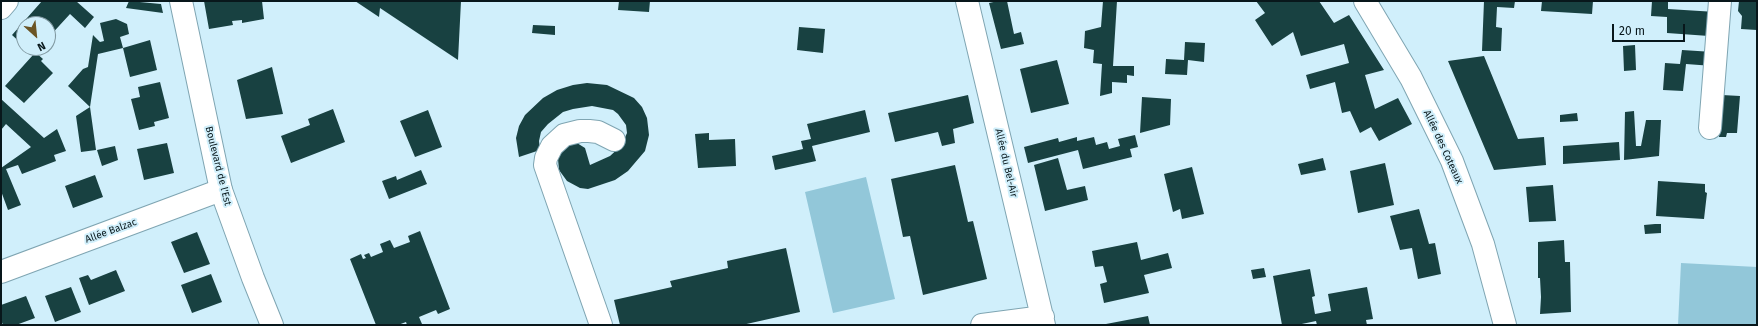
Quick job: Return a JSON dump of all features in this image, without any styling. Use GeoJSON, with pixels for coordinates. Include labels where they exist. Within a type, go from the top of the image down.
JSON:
{"type":"FeatureCollection","features":[{"type":"Feature","properties":{"kind":"street"},"geometry":{"type":"LineString","coordinates":[[1,8],[8,1]]}},
{"type":"Feature","properties":{"kind":"street","name":"Boulevard de l'Est"},"geometry":{"type":"LineString","coordinates":[[182,1],[221,190],[252,278],[272,325]]}},
{"type":"Feature","properties":{"kind":"street","name":"Allée du Bel-Air"},"geometry":{"type":"LineString","coordinates":[[967,1],[1043,321]]}},
{"type":"Feature","properties":{"kind":"street","name":"Allée des Coteaux"},"geometry":{"type":"LineString","coordinates":[[1366,1],[1411,78],[1452,161],[1484,244],[1505,325]]}},
{"type":"Feature","properties":{"kind":"street"},"geometry":{"type":"LineString","coordinates":[[1710,128],[1720,1]]}},
{"type":"Feature","properties":{"kind":"street"},"geometry":{"type":"LineString","coordinates":[[601,325],[545,166],[546,158],[552,146],[564,136],[580,131],[589,131],[598,132],[614,140]]}},
{"type":"Feature","properties":{"kind":"street","name":"Allée Balzac"},"geometry":{"type":"LineString","coordinates":[[1,272],[221,190]]}},
{"type":"Feature","properties":{"kind":"street"},"geometry":{"type":"LineString","coordinates":[[982,325],[1043,321]]}},
{"type":"Feature","properties":{"kind":"shaded area"},"geometry":{"type":"Polygon","coordinates":[[[866,177],[895,299],[833,313],[805,192],[866,177]]]}},
{"type":"Feature","properties":{"kind":"shaded area"},"geometry":{"type":"Polygon","coordinates":[[[1681,263],[1757,267],[1757,325],[1678,325],[1681,263]]]}},
{"type":"Feature","properties":{"kind":"building"},"geometry":{"type":"Polygon","coordinates":[[[42,1],[76,1],[94,17],[85,28],[70,14],[56,29],[56,16],[29,16],[42,1]]]}},
{"type":"Feature","properties":{"kind":"building"},"geometry":{"type":"Polygon","coordinates":[[[129,1],[161,4],[163,13],[126,8],[129,1]]]}},
{"type":"Feature","properties":{"kind":"building"},"geometry":{"type":"Polygon","coordinates":[[[204,1],[262,1],[264,19],[242,23],[242,20],[232,21],[233,25],[209,29],[204,1]]]}},
{"type":"Feature","properties":{"kind":"building"},"geometry":{"type":"Polygon","coordinates":[[[355,1],[461,1],[458,60],[380,8],[379,17],[355,1]]]}},
{"type":"Feature","properties":{"kind":"building"},"geometry":{"type":"Polygon","coordinates":[[[619,1],[650,1],[649,12],[618,10],[619,1]]]}},
{"type":"Feature","properties":{"kind":"building"},"geometry":{"type":"Polygon","coordinates":[[[1007,1],[1014,34],[1021,32],[1024,44],[1001,49],[989,3],[1007,1]]]}},
{"type":"Feature","properties":{"kind":"building"},"geometry":{"type":"Polygon","coordinates":[[[1103,1],[1117,1],[1113,66],[1134,66],[1134,76],[1127,75],[1127,83],[1112,82],[1112,93],[1100,96],[1102,64],[1093,63],[1094,50],[1084,48],[1085,31],[1101,27],[1103,1]]]}},
{"type":"Feature","properties":{"kind":"building"},"geometry":{"type":"Polygon","coordinates":[[[1256,1],[1319,1],[1334,23],[1349,15],[1384,70],[1365,75],[1375,109],[1398,98],[1412,124],[1379,141],[1371,127],[1360,133],[1350,111],[1342,113],[1335,82],[1310,89],[1306,75],[1349,63],[1344,44],[1301,56],[1293,32],[1272,46],[1255,20],[1265,13],[1256,1]]]}},
{"type":"Feature","properties":{"kind":"building"},"geometry":{"type":"Polygon","coordinates":[[[1484,1],[1515,1],[1514,8],[1497,7],[1496,27],[1502,28],[1501,51],[1482,51],[1484,1]]]}},
{"type":"Feature","properties":{"kind":"building"},"geometry":{"type":"Polygon","coordinates":[[[1542,1],[1593,1],[1592,14],[1541,11],[1542,1]]]}},
{"type":"Feature","properties":{"kind":"building"},"geometry":{"type":"Polygon","coordinates":[[[1652,1],[1668,1],[1668,9],[1716,12],[1709,36],[1667,33],[1667,17],[1651,16],[1652,1]]]}},
{"type":"Feature","properties":{"kind":"building"},"geometry":{"type":"Polygon","coordinates":[[[1739,1],[1757,1],[1757,30],[1741,29],[1742,16],[1738,11],[1739,1]]]}},
{"type":"Feature","properties":{"kind":"building"},"geometry":{"type":"Polygon","coordinates":[[[116,19],[127,24],[129,34],[120,37],[123,48],[98,54],[90,107],[68,86],[83,69],[88,67],[93,35],[100,42],[104,41],[100,23],[116,19]]]}},
{"type":"Feature","properties":{"kind":"building"},"geometry":{"type":"Polygon","coordinates":[[[533,25],[555,26],[555,35],[532,33],[533,25]]]}},
{"type":"Feature","properties":{"kind":"building"},"geometry":{"type":"Polygon","coordinates":[[[799,27],[825,29],[823,53],[797,50],[799,27]]]}},
{"type":"Feature","properties":{"kind":"building"},"geometry":{"type":"Polygon","coordinates":[[[16,30],[16,39],[12,35],[16,30]]]}},
{"type":"Feature","properties":{"kind":"building"},"geometry":{"type":"Polygon","coordinates":[[[150,40],[157,70],[130,77],[123,48],[150,40]]]}},
{"type":"Feature","properties":{"kind":"building"},"geometry":{"type":"Polygon","coordinates":[[[1185,42],[1205,43],[1204,62],[1188,60],[1187,75],[1165,74],[1166,59],[1184,60],[1185,42]]]}},
{"type":"Feature","properties":{"kind":"building"},"geometry":{"type":"Polygon","coordinates":[[[1635,45],[1636,70],[1624,71],[1623,46],[1635,45]]]}},
{"type":"Feature","properties":{"kind":"building"},"geometry":{"type":"Polygon","coordinates":[[[1682,50],[1713,52],[1713,66],[1686,64],[1683,91],[1663,90],[1665,63],[1680,64],[1682,50]]]}},
{"type":"Feature","properties":{"kind":"building"},"geometry":{"type":"Polygon","coordinates":[[[32,56],[40,56],[43,59],[41,61],[53,73],[24,103],[5,86],[32,56]]]}},
{"type":"Feature","properties":{"kind":"building"},"geometry":{"type":"Polygon","coordinates":[[[1484,56],[1518,139],[1544,137],[1546,165],[1494,170],[1448,61],[1484,56]]]}},
{"type":"Feature","properties":{"kind":"building"},"geometry":{"type":"Polygon","coordinates":[[[1057,60],[1069,104],[1031,113],[1020,69],[1057,60]]]}},
{"type":"Feature","properties":{"kind":"building"},"geometry":{"type":"Polygon","coordinates":[[[272,67],[283,114],[246,119],[237,80],[272,67]]]}},
{"type":"Feature","properties":{"kind":"building"},"geometry":{"type":"Polygon","coordinates":[[[160,82],[169,118],[154,122],[155,126],[139,130],[131,99],[140,97],[138,87],[160,82]]]}},
{"type":"Feature","properties":{"kind":"building"},"geometry":{"type":"Polygon","coordinates":[[[587,83],[607,85],[634,98],[642,107],[647,118],[649,135],[645,151],[628,171],[615,180],[588,189],[580,188],[567,181],[559,170],[558,159],[562,152],[572,143],[577,143],[585,148],[590,165],[610,156],[621,146],[627,133],[626,125],[613,110],[592,106],[563,112],[548,124],[541,132],[539,141],[540,150],[519,157],[516,138],[519,126],[525,115],[543,98],[557,90],[573,85],[587,83]]]}},
{"type":"Feature","properties":{"kind":"building"},"geometry":{"type":"Polygon","coordinates":[[[968,95],[974,123],[953,129],[955,143],[942,146],[938,132],[895,142],[888,113],[968,95]]]}},
{"type":"Feature","properties":{"kind":"building"},"geometry":{"type":"Polygon","coordinates":[[[1722,95],[1740,96],[1737,133],[1727,133],[1726,137],[1719,137],[1722,95]]]}},
{"type":"Feature","properties":{"kind":"building"},"geometry":{"type":"Polygon","coordinates":[[[1142,97],[1171,99],[1170,125],[1140,133],[1142,97]]]}},
{"type":"Feature","properties":{"kind":"building"},"geometry":{"type":"Polygon","coordinates":[[[1,99],[44,138],[57,129],[66,151],[54,155],[56,161],[22,174],[18,165],[6,169],[21,205],[8,210],[1,191],[1,168],[31,147],[6,124],[1,130],[1,99]]]}},
{"type":"Feature","properties":{"kind":"building"},"geometry":{"type":"Polygon","coordinates":[[[90,107],[96,150],[81,152],[76,116],[90,107]]]}},
{"type":"Feature","properties":{"kind":"building"},"geometry":{"type":"Polygon","coordinates":[[[333,109],[345,142],[291,163],[281,136],[310,125],[308,119],[333,109]]]}},
{"type":"Feature","properties":{"kind":"building"},"geometry":{"type":"Polygon","coordinates":[[[428,110],[442,147],[415,157],[400,121],[428,110]]]}},
{"type":"Feature","properties":{"kind":"building"},"geometry":{"type":"Polygon","coordinates":[[[865,110],[870,132],[812,146],[816,161],[775,170],[772,156],[803,149],[801,141],[811,139],[807,124],[865,110]]]}},
{"type":"Feature","properties":{"kind":"building"},"geometry":{"type":"Polygon","coordinates":[[[1634,111],[1636,146],[1641,146],[1646,120],[1661,120],[1659,156],[1624,160],[1625,112],[1634,111]]]}},
{"type":"Feature","properties":{"kind":"building"},"geometry":{"type":"Polygon","coordinates":[[[1577,113],[1578,121],[1560,122],[1560,115],[1577,113]]]}},
{"type":"Feature","properties":{"kind":"building"},"geometry":{"type":"Polygon","coordinates":[[[709,133],[709,140],[735,139],[736,166],[698,168],[695,134],[709,133]]]}},
{"type":"Feature","properties":{"kind":"building"},"geometry":{"type":"Polygon","coordinates":[[[1135,135],[1138,147],[1130,149],[1132,157],[1083,169],[1078,150],[1028,163],[1024,147],[1058,138],[1059,142],[1077,137],[1077,141],[1094,137],[1096,145],[1107,142],[1109,149],[1120,146],[1118,139],[1135,135]]]}},
{"type":"Feature","properties":{"kind":"building"},"geometry":{"type":"Polygon","coordinates":[[[1619,142],[1620,160],[1563,164],[1563,146],[1619,142]]]}},
{"type":"Feature","properties":{"kind":"building"},"geometry":{"type":"Polygon","coordinates":[[[167,143],[174,173],[144,180],[137,149],[167,143]]]}},
{"type":"Feature","properties":{"kind":"building"},"geometry":{"type":"Polygon","coordinates":[[[115,146],[118,160],[102,166],[97,150],[115,146]]]}},
{"type":"Feature","properties":{"kind":"building"},"geometry":{"type":"Polygon","coordinates":[[[1058,158],[1067,190],[1085,186],[1088,200],[1045,211],[1034,165],[1058,158]]]}},
{"type":"Feature","properties":{"kind":"building"},"geometry":{"type":"Polygon","coordinates":[[[1323,158],[1326,170],[1301,175],[1298,164],[1323,158]]]}},
{"type":"Feature","properties":{"kind":"building"},"geometry":{"type":"Polygon","coordinates":[[[1385,163],[1394,205],[1358,213],[1350,171],[1385,163]]]}},
{"type":"Feature","properties":{"kind":"building"},"geometry":{"type":"Polygon","coordinates":[[[955,165],[968,222],[973,221],[987,279],[923,295],[910,236],[903,237],[891,179],[955,165]]]}},
{"type":"Feature","properties":{"kind":"building"},"geometry":{"type":"Polygon","coordinates":[[[1192,167],[1204,214],[1182,219],[1180,209],[1173,212],[1164,174],[1192,167]]]}},
{"type":"Feature","properties":{"kind":"building"},"geometry":{"type":"Polygon","coordinates":[[[421,170],[427,184],[389,199],[382,181],[396,176],[397,180],[421,170]]]}},
{"type":"Feature","properties":{"kind":"building"},"geometry":{"type":"Polygon","coordinates":[[[95,175],[103,197],[73,208],[65,186],[95,175]]]}},
{"type":"Feature","properties":{"kind":"building"},"geometry":{"type":"Polygon","coordinates":[[[1658,181],[1705,184],[1705,192],[1707,193],[1704,219],[1656,216],[1658,181]]]}},
{"type":"Feature","properties":{"kind":"building"},"geometry":{"type":"Polygon","coordinates":[[[1553,185],[1556,221],[1529,222],[1526,187],[1553,185]]]}},
{"type":"Feature","properties":{"kind":"building"},"geometry":{"type":"Polygon","coordinates":[[[1419,209],[1429,244],[1435,243],[1441,274],[1418,279],[1412,248],[1400,250],[1390,216],[1419,209]]]}},
{"type":"Feature","properties":{"kind":"building"},"geometry":{"type":"Polygon","coordinates":[[[1661,224],[1661,233],[1645,234],[1644,225],[1661,224]]]}},
{"type":"Feature","properties":{"kind":"building"},"geometry":{"type":"Polygon","coordinates":[[[420,231],[450,309],[438,314],[436,310],[419,317],[422,324],[420,325],[407,325],[406,322],[398,325],[376,325],[350,259],[361,254],[363,259],[366,258],[364,255],[369,253],[371,257],[383,252],[380,244],[390,240],[394,248],[410,242],[408,236],[420,231]]]}},
{"type":"Feature","properties":{"kind":"building"},"geometry":{"type":"Polygon","coordinates":[[[197,232],[210,264],[184,273],[171,242],[197,232]]]}},
{"type":"Feature","properties":{"kind":"building"},"geometry":{"type":"Polygon","coordinates":[[[1564,240],[1565,262],[1570,262],[1571,312],[1540,314],[1541,297],[1540,278],[1538,278],[1538,242],[1564,240]]]}},
{"type":"Feature","properties":{"kind":"building"},"geometry":{"type":"Polygon","coordinates":[[[1137,242],[1141,260],[1168,253],[1172,268],[1144,275],[1149,293],[1104,303],[1100,284],[1107,282],[1103,266],[1095,267],[1092,251],[1137,242]]]}},
{"type":"Feature","properties":{"kind":"building"},"geometry":{"type":"Polygon","coordinates":[[[786,248],[800,312],[742,325],[620,325],[614,300],[672,287],[670,281],[728,268],[727,261],[786,248]]]}},
{"type":"Feature","properties":{"kind":"building"},"geometry":{"type":"Polygon","coordinates":[[[1264,268],[1266,277],[1253,279],[1251,270],[1264,268]]]}},
{"type":"Feature","properties":{"kind":"building"},"geometry":{"type":"Polygon","coordinates":[[[1310,269],[1315,296],[1312,297],[1315,314],[1331,311],[1328,294],[1367,287],[1373,319],[1366,320],[1367,325],[1317,325],[1316,321],[1297,325],[1282,325],[1273,276],[1310,269]]]}},
{"type":"Feature","properties":{"kind":"building"},"geometry":{"type":"Polygon","coordinates":[[[116,270],[125,291],[89,305],[79,278],[88,275],[91,280],[116,270]]]}},
{"type":"Feature","properties":{"kind":"building"},"geometry":{"type":"Polygon","coordinates":[[[211,274],[222,302],[192,313],[181,285],[211,274]]]}},
{"type":"Feature","properties":{"kind":"building"},"geometry":{"type":"Polygon","coordinates":[[[71,287],[81,312],[55,322],[45,296],[71,287]]]}},
{"type":"Feature","properties":{"kind":"building"},"geometry":{"type":"Polygon","coordinates":[[[26,296],[35,318],[16,325],[3,325],[1,320],[1,305],[26,296]]]}},
{"type":"Feature","properties":{"kind":"building"},"geometry":{"type":"Polygon","coordinates":[[[1148,316],[1150,325],[1106,325],[1106,324],[1148,316]]]}}]}
